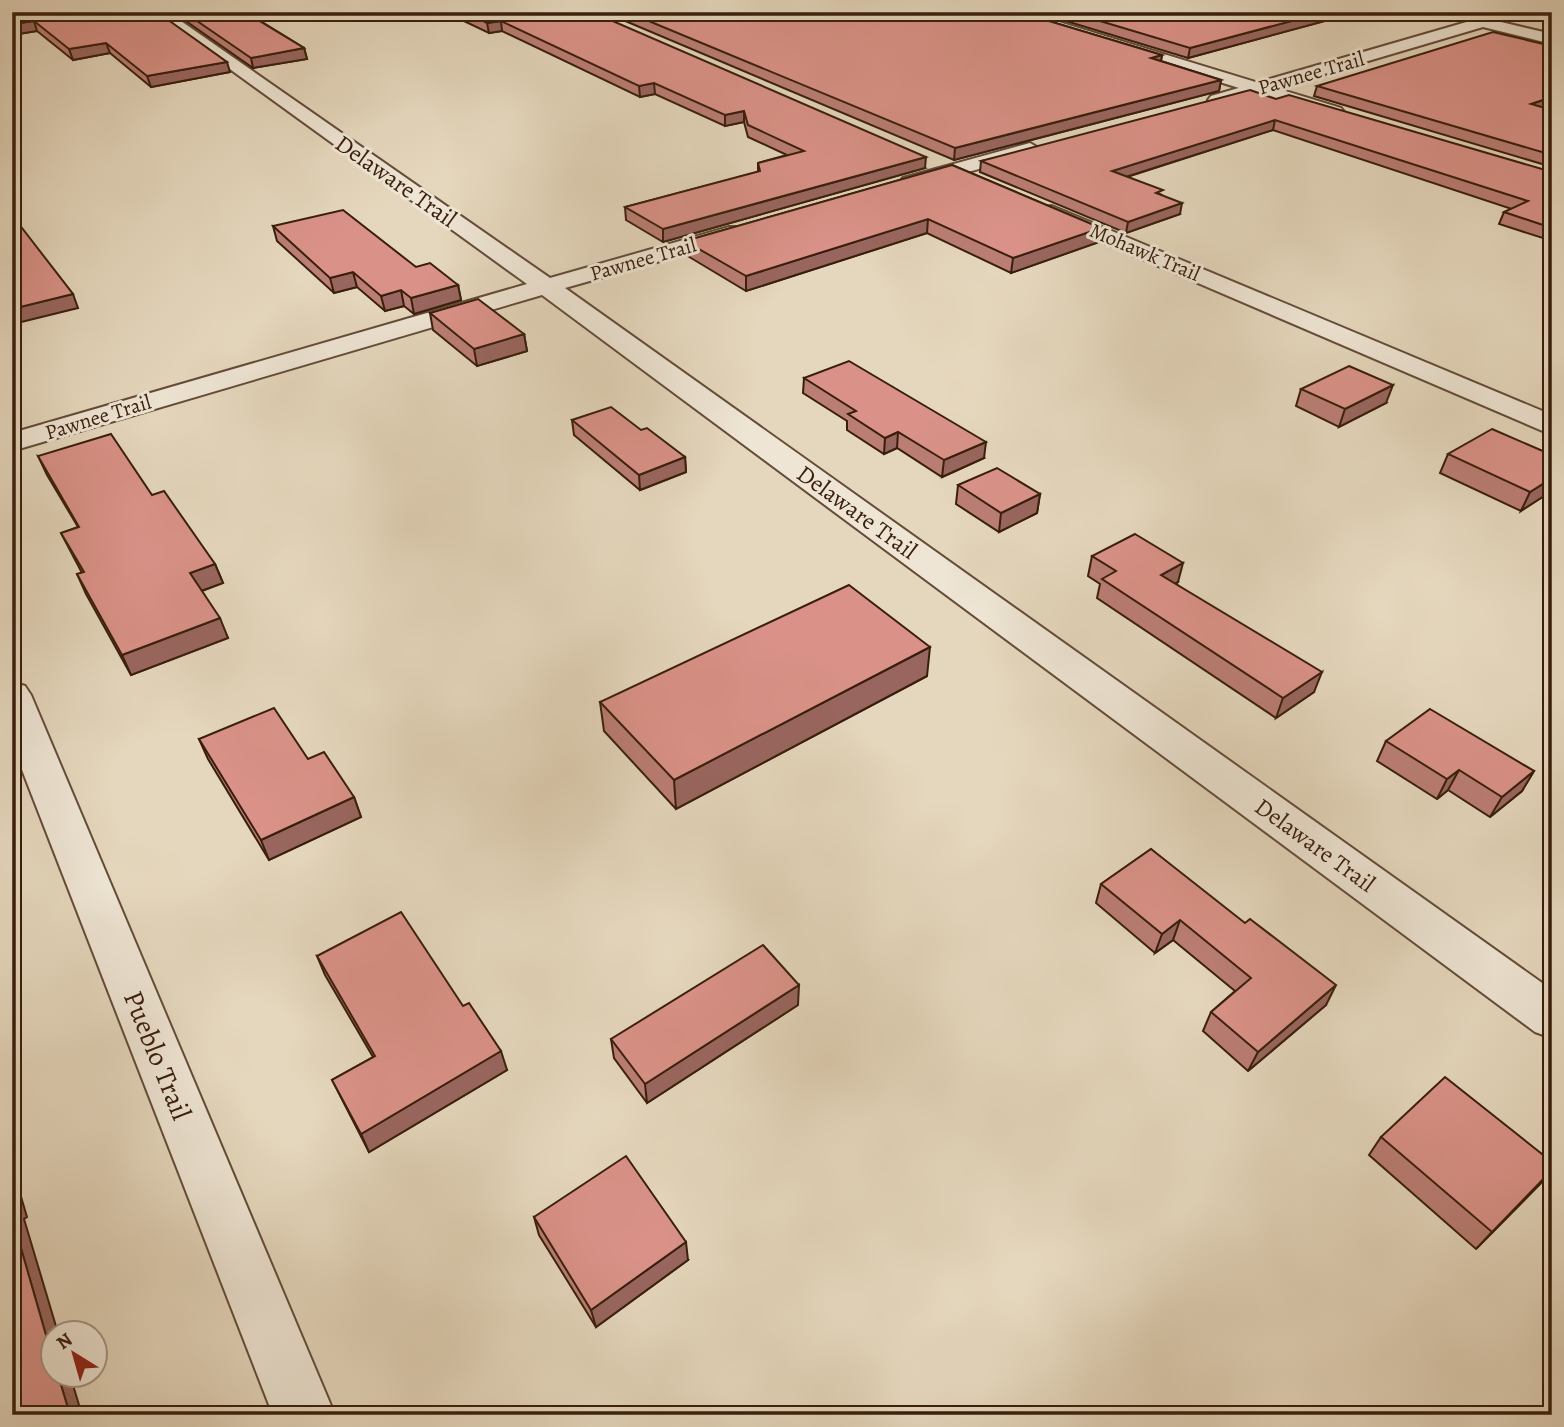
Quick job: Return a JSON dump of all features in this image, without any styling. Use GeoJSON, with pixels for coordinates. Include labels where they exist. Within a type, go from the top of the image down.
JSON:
{"type":"FeatureCollection","features":[{"type":"Feature","properties":{"kind":"street","name":"Delaware Trail"},"geometry":{"type":"LineString","coordinates":[[158,12],[547,287],[1552,1017]]}},
{"type":"Feature","properties":{"kind":"street"},"geometry":{"type":"LineString","coordinates":[[1009,12],[1352,117]]}},
{"type":"Feature","properties":{"kind":"street","name":"Pawnee Trail"},"geometry":{"type":"LineString","coordinates":[[1191,107],[1518,12]]}},
{"type":"Feature","properties":{"kind":"street"},"geometry":{"type":"LineString","coordinates":[[1450,15],[1552,39]]}},
{"type":"Feature","properties":{"kind":"street"},"geometry":{"type":"LineString","coordinates":[[885,189],[1044,145]]}},
{"type":"Feature","properties":{"kind":"street"},"geometry":{"type":"LineString","coordinates":[[925,159],[989,186]]}},
{"type":"Feature","properties":{"kind":"street","name":"Mohawk Trail"},"geometry":{"type":"LineString","coordinates":[[1028,202],[1552,426]]}},
{"type":"Feature","properties":{"kind":"street","name":"Pawnee Trail"},"geometry":{"type":"LineString","coordinates":[[12,442],[297,357],[755,227]]}},
{"type":"Feature","properties":{"kind":"street","name":"Pueblo Trail"},"geometry":{"type":"LineString","coordinates":[[12,695],[304,1415]]}},
{"type":"Feature","properties":{"kind":"building"},"geometry":{"type":"Polygon","coordinates":[[[157,12],[227,62],[147,76],[106,43],[69,49],[34,21],[12,24],[12,13],[157,12]]]}},
{"type":"Feature","properties":{"kind":"building"},"geometry":{"type":"Polygon","coordinates":[[[184,12],[245,12],[304,48],[251,58],[184,12]]]}},
{"type":"Feature","properties":{"kind":"building"},"geometry":{"type":"Polygon","coordinates":[[[464,12],[592,12],[926,157],[663,229],[625,207],[760,171],[758,163],[804,151],[748,125],[744,111],[725,115],[654,83],[639,86],[501,21],[487,23],[464,12]]]}},
{"type":"Feature","properties":{"kind":"building"},"geometry":{"type":"Polygon","coordinates":[[[627,12],[1019,12],[1162,55],[1151,58],[1221,80],[955,148],[627,12]]]}},
{"type":"Feature","properties":{"kind":"building"},"geometry":{"type":"Polygon","coordinates":[[[1070,12],[1325,12],[1190,48],[1070,12]]]}},
{"type":"Feature","properties":{"kind":"building"},"geometry":{"type":"Polygon","coordinates":[[[1493,32],[1552,46],[1552,97],[1531,104],[1552,110],[1552,155],[1317,86],[1493,32]]]}},
{"type":"Feature","properties":{"kind":"building"},"geometry":{"type":"Polygon","coordinates":[[[1250,90],[1276,99],[1289,95],[1552,172],[1552,228],[1504,212],[1528,201],[1275,120],[1112,171],[1163,190],[1156,193],[1182,203],[1128,222],[981,161],[1250,90]]]}},
{"type":"Feature","properties":{"kind":"building"},"geometry":{"type":"Polygon","coordinates":[[[952,165],[1101,228],[1013,258],[928,219],[746,276],[685,241],[952,165]]]}},
{"type":"Feature","properties":{"kind":"building"},"geometry":{"type":"Polygon","coordinates":[[[343,210],[416,267],[430,263],[458,285],[411,298],[401,290],[381,296],[353,272],[330,278],[273,226],[343,210]]]}},
{"type":"Feature","properties":{"kind":"building"},"geometry":{"type":"Polygon","coordinates":[[[12,215],[73,294],[12,309],[12,215]]]}},
{"type":"Feature","properties":{"kind":"building"},"geometry":{"type":"Polygon","coordinates":[[[478,299],[524,334],[474,349],[430,313],[478,299]]]}},
{"type":"Feature","properties":{"kind":"building"},"geometry":{"type":"Polygon","coordinates":[[[849,361],[986,442],[944,460],[898,432],[885,438],[848,414],[856,411],[804,378],[849,361]]]}},
{"type":"Feature","properties":{"kind":"building"},"geometry":{"type":"Polygon","coordinates":[[[1349,366],[1393,385],[1345,409],[1301,389],[1349,366]]]}},
{"type":"Feature","properties":{"kind":"building"},"geometry":{"type":"Polygon","coordinates":[[[611,407],[641,430],[647,428],[685,457],[639,475],[572,420],[611,407]]]}},
{"type":"Feature","properties":{"kind":"building"},"geometry":{"type":"Polygon","coordinates":[[[1492,429],[1552,455],[1552,478],[1530,492],[1448,454],[1492,429]]]}},
{"type":"Feature","properties":{"kind":"building"},"geometry":{"type":"Polygon","coordinates":[[[111,434],[152,495],[164,491],[215,564],[190,573],[220,618],[122,655],[77,574],[84,572],[61,533],[79,527],[38,456],[111,434]]]}},
{"type":"Feature","properties":{"kind":"building"},"geometry":{"type":"Polygon","coordinates":[[[997,468],[1040,494],[1001,513],[958,485],[997,468]]]}},
{"type":"Feature","properties":{"kind":"building"},"geometry":{"type":"Polygon","coordinates":[[[1135,534],[1183,563],[1161,575],[1322,672],[1283,698],[1102,579],[1116,571],[1092,556],[1135,534]]]}},
{"type":"Feature","properties":{"kind":"building"},"geometry":{"type":"Polygon","coordinates":[[[849,585],[930,647],[674,780],[600,702],[849,585]]]}},
{"type":"Feature","properties":{"kind":"building"},"geometry":{"type":"Polygon","coordinates":[[[274,708],[308,759],[324,752],[354,797],[261,840],[199,739],[274,708]]]}},
{"type":"Feature","properties":{"kind":"building"},"geometry":{"type":"Polygon","coordinates":[[[1430,709],[1534,771],[1502,797],[1459,770],[1447,779],[1386,741],[1430,709]]]}},
{"type":"Feature","properties":{"kind":"building"},"geometry":{"type":"Polygon","coordinates":[[[1151,849],[1245,923],[1250,919],[1336,985],[1258,1052],[1211,1012],[1251,978],[1180,920],[1162,934],[1101,884],[1151,849]]]}},
{"type":"Feature","properties":{"kind":"building"},"geometry":{"type":"Polygon","coordinates":[[[401,912],[463,1006],[469,1003],[501,1051],[361,1134],[332,1080],[375,1056],[317,956],[401,912]]]}},
{"type":"Feature","properties":{"kind":"building"},"geometry":{"type":"Polygon","coordinates":[[[763,945],[799,985],[645,1084],[611,1039],[763,945]]]}},
{"type":"Feature","properties":{"kind":"building"},"geometry":{"type":"Polygon","coordinates":[[[1445,1077],[1552,1162],[1552,1170],[1492,1232],[1381,1137],[1445,1077]]]}},
{"type":"Feature","properties":{"kind":"building"},"geometry":{"type":"Polygon","coordinates":[[[626,1156],[686,1242],[591,1310],[534,1217],[626,1156]]]}},
{"type":"Feature","properties":{"kind":"building"},"geometry":{"type":"Polygon","coordinates":[[[12,1217],[41,1318],[38,1318],[38,1388],[62,1388],[70,1415],[12,1415],[12,1217]]]}}]}
